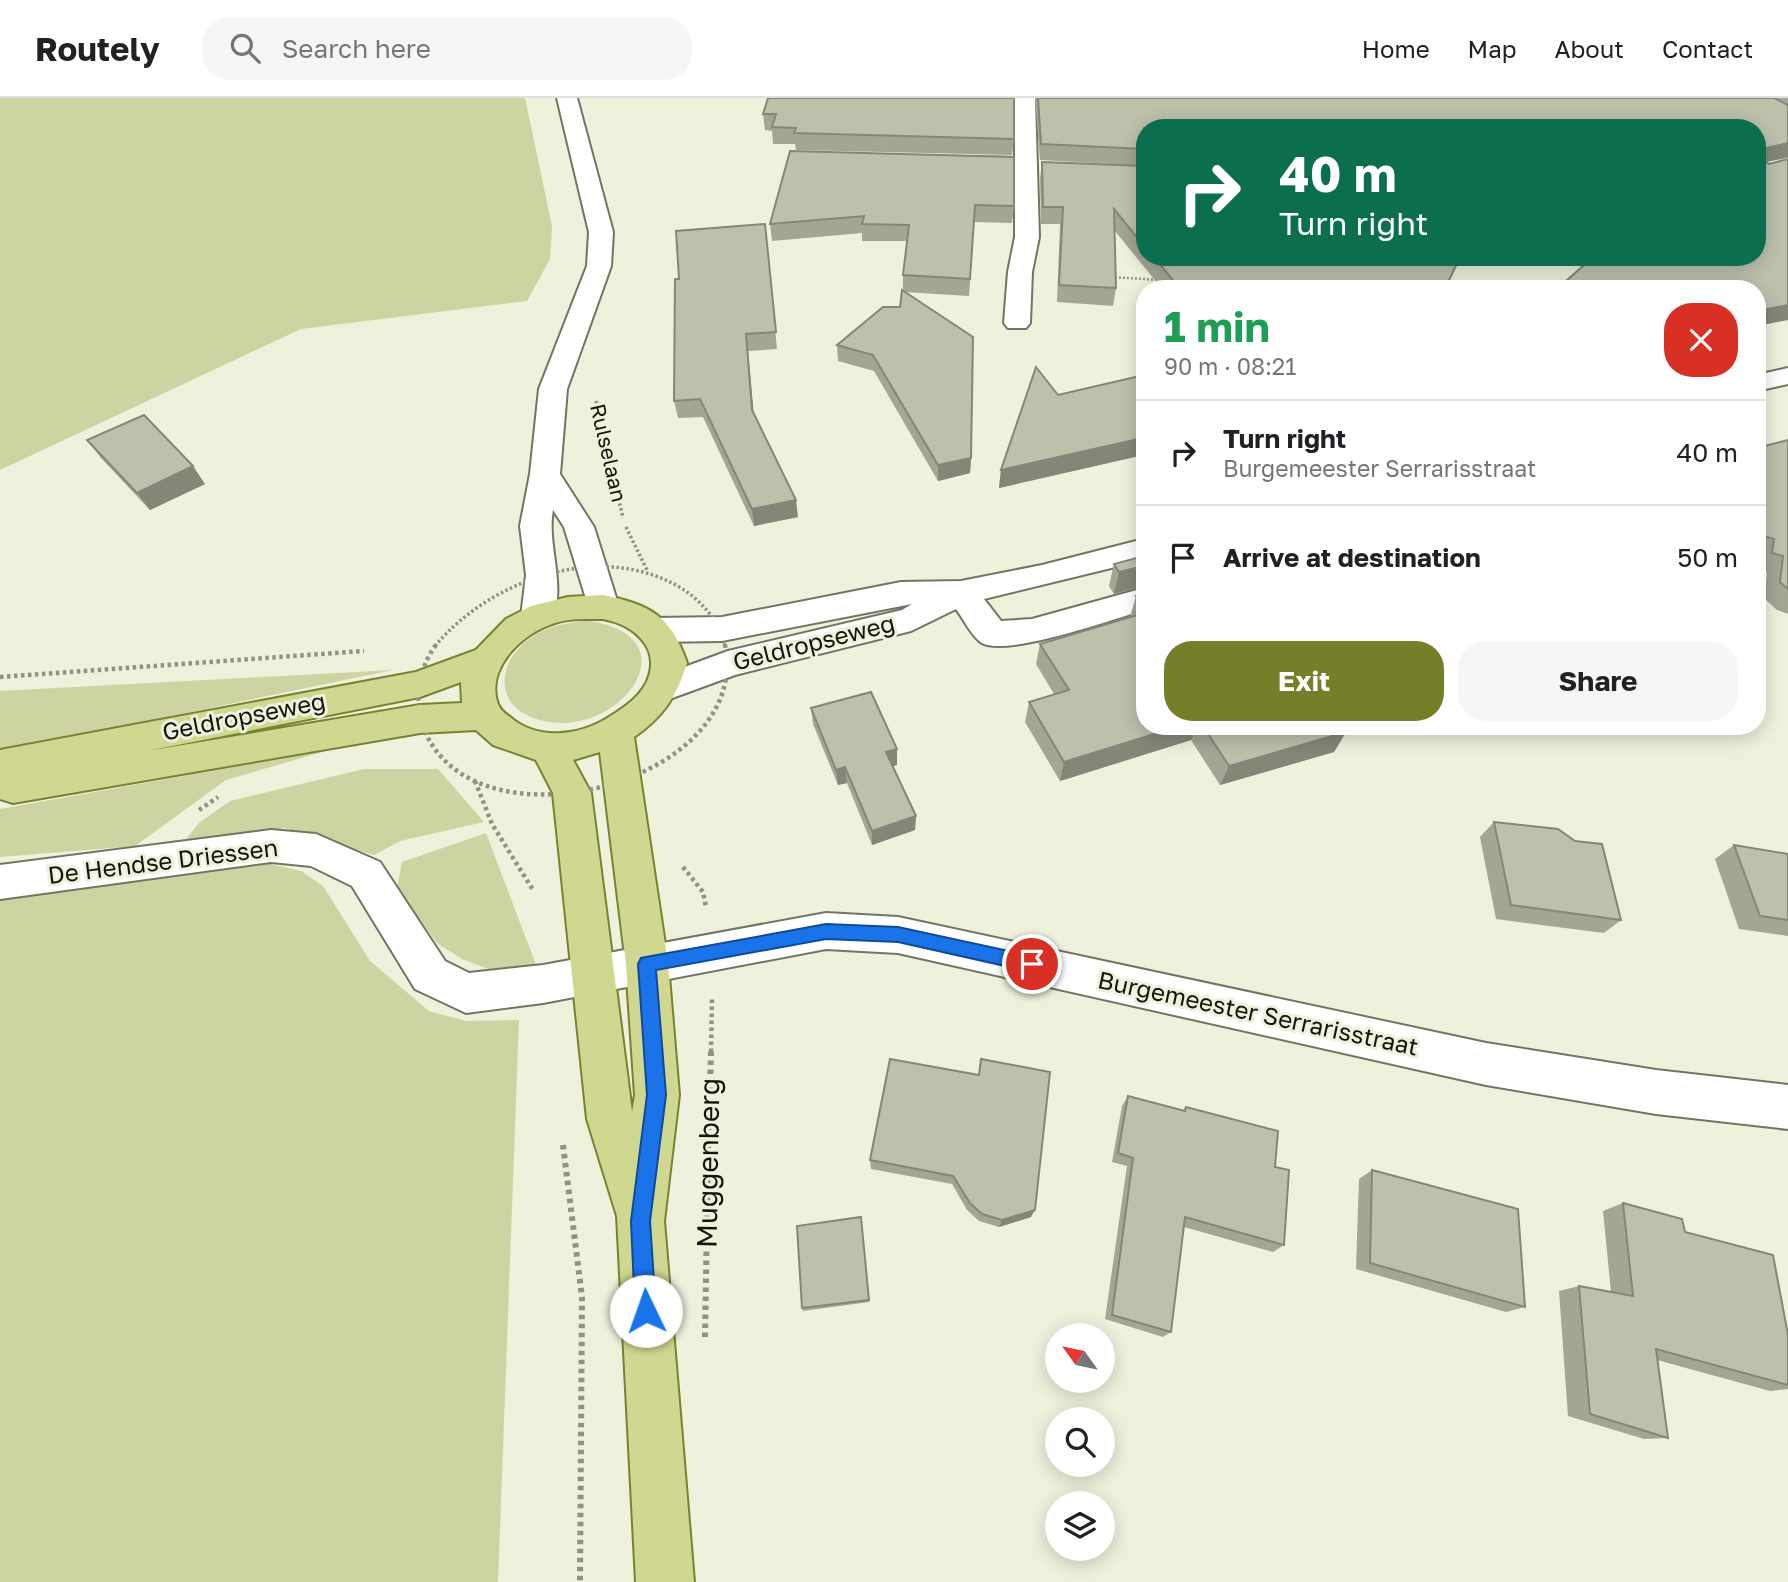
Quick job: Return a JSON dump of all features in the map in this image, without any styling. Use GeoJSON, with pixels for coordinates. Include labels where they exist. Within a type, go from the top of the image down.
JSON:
{"type":"FeatureCollection","features":[{"type":"Feature","properties":{"kind":"main road"},"geometry":{"type":"LineString","coordinates":[[603,607],[633,614],[655,630],[666,647],[669,667],[664,688],[654,705],[616,734],[571,747],[547,747],[510,737],[485,716],[477,688],[486,659],[499,642],[537,617],[570,608],[603,607]]}},
{"type":"Feature","properties":{"kind":"main road","name":"Geldropseweg"},"geometry":{"type":"LineString","coordinates":[[0,765],[420,684],[486,659]]}},
{"type":"Feature","properties":{"kind":"main road","name":"Geldropseweg"},"geometry":{"type":"LineString","coordinates":[[0,791],[420,719],[485,716]]}},
{"type":"Feature","properties":{"kind":"main road","name":"Muggenberg"},"geometry":{"type":"LineString","coordinates":[[616,734],[647,964],[657,1095],[640,1221],[665,1582]]}},
{"type":"Feature","properties":{"kind":"main road","name":"Muggenberg"},"geometry":{"type":"LineString","coordinates":[[547,747],[572,793],[610,1119],[640,1221]]}},
{"type":"Feature","properties":{"kind":"street","name":"Rulselaan"},"geometry":{"type":"LineString","coordinates":[[537,617],[542,575],[535,526],[545,474],[553,389],[599,266],[601,232],[567,98]]}},
{"type":"Feature","properties":{"kind":"street"},"geometry":{"type":"LineString","coordinates":[[1017,323],[1020,272],[1027,237],[1025,98]]}},
{"type":"Feature","properties":{"kind":"street"},"geometry":{"type":"LineString","coordinates":[[946,162],[1053,170]]}},
{"type":"Feature","properties":{"kind":"street"},"geometry":{"type":"LineString","coordinates":[[1766,381],[1788,376]]}},
{"type":"Feature","properties":{"kind":"street","name":"Rulselaan"},"geometry":{"type":"LineString","coordinates":[[545,474],[579,527],[603,607]]}},
{"type":"Feature","properties":{"kind":"street","name":"Geldropseweg"},"geometry":{"type":"LineString","coordinates":[[655,630],[722,629],[901,593],[961,592],[1042,576],[1136,552]]}},
{"type":"Feature","properties":{"kind":"street"},"geometry":{"type":"LineString","coordinates":[[961,592],[992,634],[1032,632],[1136,601]]}},
{"type":"Feature","properties":{"kind":"street","name":"Geldropseweg"},"geometry":{"type":"LineString","coordinates":[[664,688],[728,664],[911,619],[961,592]]}},
{"type":"Feature","properties":{"kind":"street","name":"De Hendse Driessen"},"geometry":{"type":"LineString","coordinates":[[0,881],[271,846],[316,850],[366,874],[430,975],[466,993],[543,984],[647,964]]}},
{"type":"Feature","properties":{"kind":"street","name":"Burgemeester Serrarisstraat"},"geometry":{"type":"LineString","coordinates":[[647,964],[826,932],[898,935],[1486,1064],[1656,1093],[1788,1107]]}},
{"type":"Feature","properties":{"kind":"path"},"geometry":{"type":"LineString","coordinates":[[1099,276],[1166,280]]}},
{"type":"Feature","properties":{"kind":"path","name":"Rulselaan"},"geometry":{"type":"LineString","coordinates":[[574,330],[587,358],[625,524],[649,573]]}},
{"type":"Feature","properties":{"kind":"path"},"geometry":{"type":"LineString","coordinates":[[430,642],[441,640]]}},
{"type":"Feature","properties":{"kind":"path","name":"Geldropseweg"},"geometry":{"type":"LineString","coordinates":[[0,677],[367,650]]}},
{"type":"Feature","properties":{"kind":"path"},"geometry":{"type":"LineString","coordinates":[[661,773],[664,760]]}},
{"type":"Feature","properties":{"kind":"path"},"geometry":{"type":"LineString","coordinates":[[474,780],[492,824],[533,888],[535,902]]}},
{"type":"Feature","properties":{"kind":"path","name":"Muggenberg"},"geometry":{"type":"LineString","coordinates":[[680,864],[703,892],[713,953],[705,1352]]}},
{"type":"Feature","properties":{"kind":"path"},"geometry":{"type":"LineString","coordinates":[[562,1133],[582,1297],[580,1582]]}},
{"type":"Feature","properties":{"kind":"green space"},"geometry":{"type":"Polygon","coordinates":[[[0,98],[525,98],[552,226],[550,259],[527,301],[301,329],[0,470],[0,98]]]}},
{"type":"Feature","properties":{"kind":"green space"},"geometry":{"type":"Polygon","coordinates":[[[588,621],[620,630],[637,646],[641,665],[634,684],[618,702],[596,716],[569,723],[540,720],[524,714],[513,705],[504,683],[511,658],[532,637],[545,630],[588,621]]]}},
{"type":"Feature","properties":{"kind":"green space"},"geometry":{"type":"Polygon","coordinates":[[[393,670],[12,749],[0,751],[0,691],[393,670]]]}},
{"type":"Feature","properties":{"kind":"green space"},"geometry":{"type":"Polygon","coordinates":[[[329,750],[226,780],[135,846],[0,857],[0,809],[329,750]]]}},
{"type":"Feature","properties":{"kind":"green space"},"geometry":{"type":"Polygon","coordinates":[[[364,769],[438,769],[484,822],[400,841],[374,855],[284,828],[181,845],[199,823],[230,801],[364,769]]]}},
{"type":"Feature","properties":{"kind":"green space"},"geometry":{"type":"Polygon","coordinates":[[[486,833],[538,970],[510,977],[462,959],[437,943],[397,889],[402,862],[486,833]]]}},
{"type":"Feature","properties":{"kind":"green space"},"geometry":{"type":"Polygon","coordinates":[[[261,862],[301,871],[323,886],[370,961],[429,1011],[466,1021],[519,1020],[498,1582],[0,1582],[0,900],[261,862]]]}},
{"type":"Feature","properties":{"kind":"building"},"geometry":{"type":"Polygon","coordinates":[[[768,98],[1014,98],[1014,139],[794,133],[796,128],[772,127],[776,114],[763,114],[768,98]]]}},
{"type":"Feature","properties":{"kind":"building"},"geometry":{"type":"Polygon","coordinates":[[[1038,98],[1774,98],[1788,105],[1788,143],[1766,148],[1766,119],[1136,119],[1136,149],[1041,144],[1038,98]]]}},
{"type":"Feature","properties":{"kind":"building"},"geometry":{"type":"Polygon","coordinates":[[[790,151],[1014,157],[1014,206],[975,205],[970,279],[903,275],[909,225],[862,224],[864,216],[770,224],[790,151]]]}},
{"type":"Feature","properties":{"kind":"building"},"geometry":{"type":"Polygon","coordinates":[[[1788,159],[1788,305],[1766,309],[1766,280],[1567,280],[1583,266],[1766,266],[1766,162],[1769,164],[1788,159]]]}},
{"type":"Feature","properties":{"kind":"building"},"geometry":{"type":"Polygon","coordinates":[[[1042,162],[1136,166],[1136,236],[1114,209],[1116,288],[1059,285],[1063,207],[1043,207],[1042,162]]]}},
{"type":"Feature","properties":{"kind":"building"},"geometry":{"type":"Polygon","coordinates":[[[765,224],[776,332],[746,334],[752,410],[796,500],[752,509],[700,399],[674,401],[675,279],[679,279],[676,231],[765,224]]]}},
{"type":"Feature","properties":{"kind":"building"},"geometry":{"type":"Polygon","coordinates":[[[1161,266],[1456,266],[1449,280],[1173,280],[1161,266]]]}},
{"type":"Feature","properties":{"kind":"building"},"geometry":{"type":"Polygon","coordinates":[[[902,290],[973,337],[971,458],[938,465],[873,355],[837,345],[883,307],[900,307],[902,290]]]}},
{"type":"Feature","properties":{"kind":"building"},"geometry":{"type":"Polygon","coordinates":[[[1036,367],[1058,395],[1136,377],[1136,440],[1001,470],[1036,367]]]}},
{"type":"Feature","properties":{"kind":"building"},"geometry":{"type":"Polygon","coordinates":[[[144,415],[193,466],[137,493],[87,440],[144,415]]]}},
{"type":"Feature","properties":{"kind":"building"},"geometry":{"type":"Polygon","coordinates":[[[1788,440],[1788,589],[1780,582],[1783,556],[1772,553],[1774,539],[1766,537],[1766,446],[1788,440]]]}},
{"type":"Feature","properties":{"kind":"building"},"geometry":{"type":"Polygon","coordinates":[[[1136,558],[1136,568],[1119,572],[1114,564],[1136,558]]]}},
{"type":"Feature","properties":{"kind":"building"},"geometry":{"type":"Polygon","coordinates":[[[1136,615],[1136,735],[1151,735],[1064,762],[1029,702],[1069,690],[1040,644],[1136,615]]]}},
{"type":"Feature","properties":{"kind":"building"},"geometry":{"type":"Polygon","coordinates":[[[871,692],[897,749],[886,752],[916,816],[872,831],[845,767],[836,770],[811,708],[871,692]]]}},
{"type":"Feature","properties":{"kind":"building"},"geometry":{"type":"Polygon","coordinates":[[[1209,735],[1336,735],[1229,766],[1209,735]]]}},
{"type":"Feature","properties":{"kind":"building"},"geometry":{"type":"Polygon","coordinates":[[[1494,822],[1558,829],[1575,841],[1602,844],[1621,920],[1511,905],[1494,822]]]}},
{"type":"Feature","properties":{"kind":"building"},"geometry":{"type":"Polygon","coordinates":[[[1734,845],[1788,854],[1788,920],[1760,916],[1734,845]]]}},
{"type":"Feature","properties":{"kind":"building"},"geometry":{"type":"Polygon","coordinates":[[[890,1059],[979,1075],[981,1059],[1050,1072],[1035,1210],[1002,1220],[982,1214],[970,1203],[953,1176],[870,1160],[890,1059]]]}},
{"type":"Feature","properties":{"kind":"building"},"geometry":{"type":"Polygon","coordinates":[[[1128,1096],[1185,1111],[1186,1107],[1278,1131],[1275,1167],[1289,1170],[1284,1245],[1185,1217],[1171,1332],[1112,1315],[1133,1158],[1118,1153],[1128,1096]]]}},
{"type":"Feature","properties":{"kind":"building"},"geometry":{"type":"Polygon","coordinates":[[[1372,1170],[1518,1209],[1525,1307],[1370,1263],[1372,1170]]]}},
{"type":"Feature","properties":{"kind":"building"},"geometry":{"type":"Polygon","coordinates":[[[1623,1203],[1682,1219],[1685,1232],[1773,1255],[1788,1335],[1788,1385],[1656,1349],[1668,1438],[1590,1414],[1579,1286],[1633,1296],[1623,1203]]]}},
{"type":"Feature","properties":{"kind":"building"},"geometry":{"type":"Polygon","coordinates":[[[861,1217],[869,1300],[802,1308],[797,1226],[861,1217]]]}},
{"type":"Feature","properties":{"kind":"route"},"geometry":{"type":"LineString","coordinates":[[646,1311],[640,1221],[657,1095],[647,964],[826,932],[898,935],[1032,964]]}}]}
